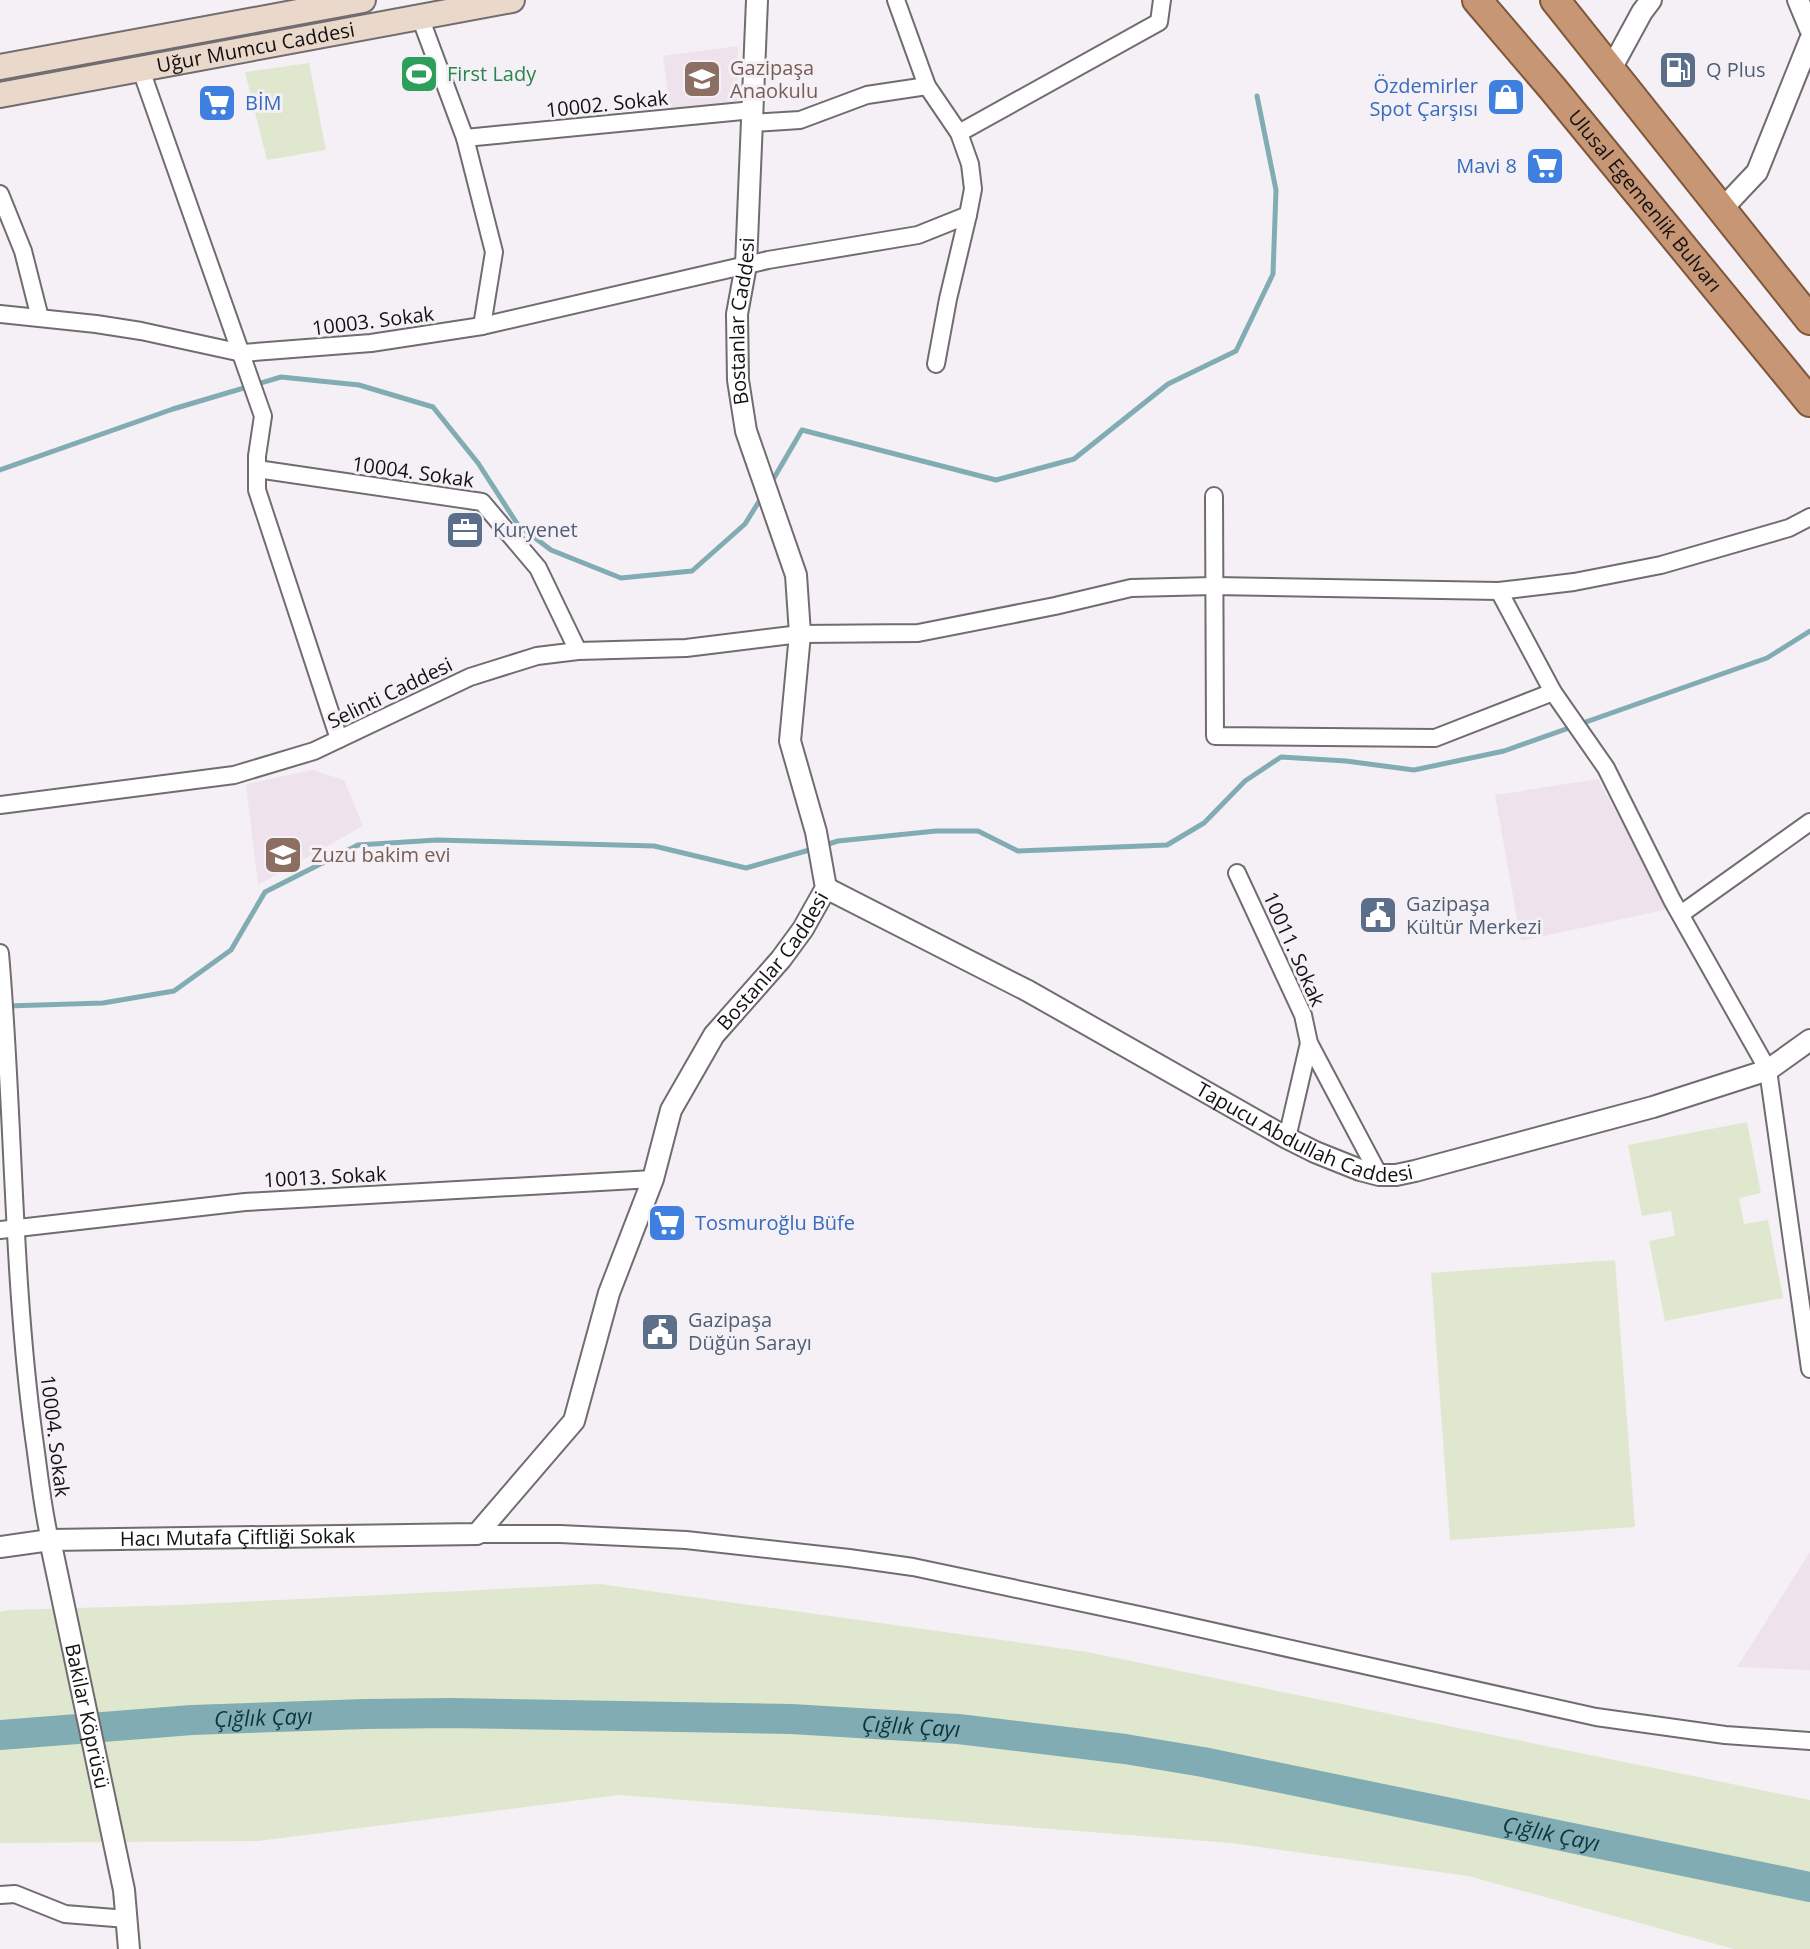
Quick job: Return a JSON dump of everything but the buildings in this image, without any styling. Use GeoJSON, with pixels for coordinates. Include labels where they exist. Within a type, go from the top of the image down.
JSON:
{"type":"FeatureCollection","features":[{"type":"Feature","properties":{"kind":"highway","name":"Ulusal Egemenlik Bulvarı"},"geometry":{"type":"LineString","coordinates":[[1477,0],[1810,402]]}},
{"type":"Feature","properties":{"kind":"highway"},"geometry":{"type":"LineString","coordinates":[[1563,2],[1611,69],[1810,320]]}},
{"type":"Feature","properties":{"kind":"main road","name":"Uğur Mumcu Caddesi"},"geometry":{"type":"LineString","coordinates":[[0,67],[363,0]]}},
{"type":"Feature","properties":{"kind":"main road","name":"Uğur Mumcu Caddesi"},"geometry":{"type":"LineString","coordinates":[[0,95],[512,0]]}},
{"type":"Feature","properties":{"kind":"street","name":"Bostanlar Caddesi"},"geometry":{"type":"LineString","coordinates":[[477,1534],[574,1421],[609,1293],[653,1179],[671,1110],[714,1035],[781,959],[803,929],[826,888],[816,832],[790,741],[800,634],[796,575],[746,431],[738,380],[737,314],[746,265],[757,0]]}},
{"type":"Feature","properties":{"kind":"street"},"geometry":{"type":"LineString","coordinates":[[896,0],[927,86],[959,133],[970,164],[973,189],[936,364]]}},
{"type":"Feature","properties":{"kind":"street"},"geometry":{"type":"LineString","coordinates":[[959,133],[1159,22],[1162,0]]}},
{"type":"Feature","properties":{"kind":"street"},"geometry":{"type":"LineString","coordinates":[[1611,69],[1651,0]]}},
{"type":"Feature","properties":{"kind":"street"},"geometry":{"type":"LineString","coordinates":[[1798,0],[1810,29]]}},
{"type":"Feature","properties":{"kind":"street"},"geometry":{"type":"LineString","coordinates":[[420,17],[465,138],[494,252],[482,326]]}},
{"type":"Feature","properties":{"kind":"street"},"geometry":{"type":"LineString","coordinates":[[1722,209],[1757,172],[1810,40]]}},
{"type":"Feature","properties":{"kind":"street"},"geometry":{"type":"LineString","coordinates":[[141,70],[263,416],[257,456],[257,490],[339,739]]}},
{"type":"Feature","properties":{"kind":"street","name":"10002. Sokak"},"geometry":{"type":"LineString","coordinates":[[465,138],[752,116],[800,120],[867,95],[927,86]]}},
{"type":"Feature","properties":{"kind":"street"},"geometry":{"type":"LineString","coordinates":[[0,194],[23,251],[40,318]]}},
{"type":"Feature","properties":{"kind":"street","name":"10003. Sokak"},"geometry":{"type":"LineString","coordinates":[[0,314],[141,331],[242,353],[371,343],[482,326],[768,260],[918,235],[968,215]]}},
{"type":"Feature","properties":{"kind":"street","name":"10004. Sokak"},"geometry":{"type":"LineString","coordinates":[[257,469],[482,502],[538,568],[578,651]]}},
{"type":"Feature","properties":{"kind":"street"},"geometry":{"type":"LineString","coordinates":[[1214,496],[1215,736],[1435,738],[1553,692]]}},
{"type":"Feature","properties":{"kind":"street","name":"Selinti Caddesi"},"geometry":{"type":"LineString","coordinates":[[0,805],[234,775],[314,751],[470,677],[537,656],[578,651],[686,648],[800,634],[918,633],[1131,588],[1214,586],[1499,591],[1574,582],[1661,565],[1789,528],[1810,517]]}},
{"type":"Feature","properties":{"kind":"street"},"geometry":{"type":"LineString","coordinates":[[1499,591],[1553,692],[1601,761],[1768,1070],[1810,1369]]}},
{"type":"Feature","properties":{"kind":"street"},"geometry":{"type":"LineString","coordinates":[[1681,914],[1810,822]]}},
{"type":"Feature","properties":{"kind":"street","name":"10011. Sokak"},"geometry":{"type":"LineString","coordinates":[[1237,873],[1303,1015],[1309,1043],[1379,1175]]}},
{"type":"Feature","properties":{"kind":"street","name":"Tapucu Abdullah Caddesi"},"geometry":{"type":"LineString","coordinates":[[826,888],[1028,991],[1287,1138],[1335,1161],[1379,1175],[1415,1171],[1653,1107],[1768,1070],[1810,1040]]}},
{"type":"Feature","properties":{"kind":"street","name":"10004. Sokak"},"geometry":{"type":"LineString","coordinates":[[0,953],[5,1013],[7,1229],[50,1540]]}},
{"type":"Feature","properties":{"kind":"street","name":"10011. Sokak"},"geometry":{"type":"LineString","coordinates":[[1287,1138],[1309,1043]]}},
{"type":"Feature","properties":{"kind":"street","name":"10013. Sokak"},"geometry":{"type":"LineString","coordinates":[[7,1229],[245,1202],[653,1179]]}},
{"type":"Feature","properties":{"kind":"street"},"geometry":{"type":"LineString","coordinates":[[477,1534],[587,1534],[686,1540],[913,1567],[1596,1717],[1725,1735],[1810,1741]]}},
{"type":"Feature","properties":{"kind":"street","name":"Hacı Mutafa Çiftliği Sokak"},"geometry":{"type":"LineString","coordinates":[[0,1547],[50,1540],[477,1534]]}},
{"type":"Feature","properties":{"kind":"street","name":"Bakilar Köprüsü"},"geometry":{"type":"LineString","coordinates":[[50,1540],[124,1890],[129,1949]]}},
{"type":"Feature","properties":{"kind":"street"},"geometry":{"type":"LineString","coordinates":[[0,1895],[15,1894],[65,1914],[127,1919]]}},
{"type":"Feature","properties":{"kind":"shaded area","name":"Gazipaşa Anaokulu"},"geometry":{"type":"Polygon","coordinates":[[[738,46],[737,102],[670,110],[663,56],[738,46]]]}},
{"type":"Feature","properties":{"kind":"shaded area","name":"Zuzu bakim evi"},"geometry":{"type":"Polygon","coordinates":[[[313,770],[344,780],[363,826],[258,885],[246,784],[313,770]]]}},
{"type":"Feature","properties":{"kind":"shaded area"},"geometry":{"type":"Polygon","coordinates":[[[1598,779],[1669,909],[1521,941],[1495,795],[1598,779]]]}},
{"type":"Feature","properties":{"kind":"shaded area"},"geometry":{"type":"Polygon","coordinates":[[[1810,1552],[1810,1670],[1737,1667],[1810,1552]]]}},
{"type":"Feature","properties":{"kind":"green space"},"geometry":{"type":"Polygon","coordinates":[[[309,63],[326,150],[267,160],[245,72],[309,63]]]}},
{"type":"Feature","properties":{"kind":"green space"},"geometry":{"type":"Polygon","coordinates":[[[1747,1122],[1761,1193],[1739,1198],[1744,1224],[1768,1220],[1783,1298],[1665,1321],[1649,1241],[1675,1236],[1671,1211],[1642,1216],[1628,1145],[1747,1122]]]}},
{"type":"Feature","properties":{"kind":"green space"},"geometry":{"type":"Polygon","coordinates":[[[1615,1260],[1635,1527],[1450,1540],[1431,1273],[1615,1260]]]}},
{"type":"Feature","properties":{"kind":"green space"},"geometry":{"type":"Polygon","coordinates":[[[600,1584],[1087,1652],[1810,1800],[1810,1949],[1734,1949],[1468,1876],[1231,1843],[619,1795],[258,1841],[0,1843],[0,1612],[600,1584]]]}},
{"type":"Feature","properties":{"kind":"waterway"},"geometry":{"type":"LineString","coordinates":[[771,483],[802,430],[996,480],[1074,459],[1168,384],[1236,351],[1273,274],[1276,190],[1257,96]]}},
{"type":"Feature","properties":{"kind":"waterway"},"geometry":{"type":"LineString","coordinates":[[0,470],[173,409],[281,377],[359,385],[433,407],[478,463],[518,525],[551,550],[621,578],[692,571],[745,524],[763,495]]}},
{"type":"Feature","properties":{"kind":"waterway"},"geometry":{"type":"LineString","coordinates":[[822,846],[838,841],[936,831],[978,831],[1018,851],[1167,845],[1204,823],[1245,781],[1281,757],[1414,770],[1504,751],[1767,658],[1810,631]]}},
{"type":"Feature","properties":{"kind":"waterway"},"geometry":{"type":"LineString","coordinates":[[7,1006],[103,1003],[174,991],[231,950],[265,892],[358,845],[437,840],[654,846],[746,868],[813,849]]}},
{"type":"Feature","properties":{"kind":"waterway","name":"Çığlık Çayı"},"geometry":{"type":"LineString","coordinates":[[0,1735],[192,1720],[451,1713],[791,1719],[958,1729],[1125,1749],[1203,1762],[1810,1887]]}},
{"type":"Feature","properties":{"kind":"place","name":"Q Plus"},"geometry":{"type":"Point","coordinates":[1678,70]}},
{"type":"Feature","properties":{"kind":"place","name":"First Lady"},"geometry":{"type":"Point","coordinates":[419,74]}},
{"type":"Feature","properties":{"kind":"place","name":"Gazipaşa Anaokulu"},"geometry":{"type":"Point","coordinates":[702,79]}},
{"type":"Feature","properties":{"kind":"place","name":"Özdemirler Spot Çarşısı"},"geometry":{"type":"Point","coordinates":[1506,97]}},
{"type":"Feature","properties":{"kind":"place","name":"BİM"},"geometry":{"type":"Point","coordinates":[217,103]}},
{"type":"Feature","properties":{"kind":"place","name":"Mavi 8"},"geometry":{"type":"Point","coordinates":[1545,166]}},
{"type":"Feature","properties":{"kind":"place","name":"Kuryenet"},"geometry":{"type":"Point","coordinates":[465,530]}},
{"type":"Feature","properties":{"kind":"place","name":"Zuzu bakim evi"},"geometry":{"type":"Point","coordinates":[283,855]}},
{"type":"Feature","properties":{"kind":"place","name":"Gazipaşa Kültür Merkezi"},"geometry":{"type":"Point","coordinates":[1378,915]}},
{"type":"Feature","properties":{"kind":"place","name":"Tosmuroğlu Büfe"},"geometry":{"type":"Point","coordinates":[667,1223]}},
{"type":"Feature","properties":{"kind":"place","name":"Gazipaşa Düğün Sarayı"},"geometry":{"type":"Point","coordinates":[660,1332]}}]}
